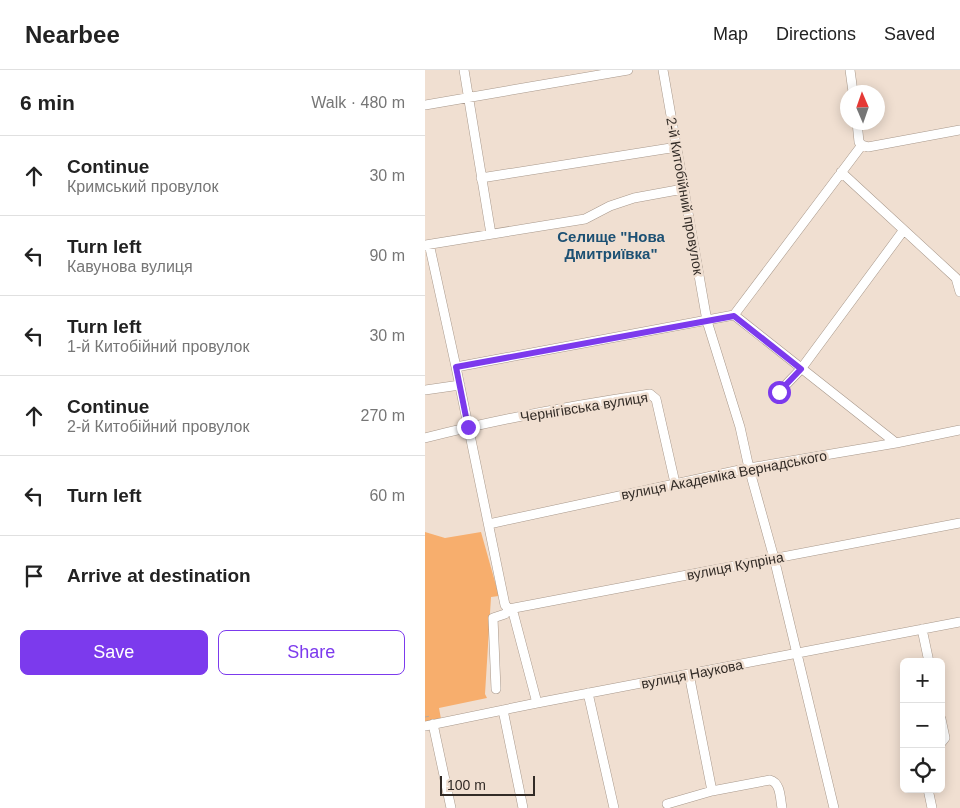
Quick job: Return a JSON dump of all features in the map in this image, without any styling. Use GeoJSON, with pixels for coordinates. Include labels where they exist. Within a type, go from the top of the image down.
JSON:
{"type":"FeatureCollection","features":[{"type":"Feature","properties":{"kind":"street"},"geometry":{"type":"LineString","coordinates":[[464,70],[467,98],[491,234]]}},
{"type":"Feature","properties":{"kind":"street"},"geometry":{"type":"LineString","coordinates":[[425,105],[591,73],[627,70]]}},
{"type":"Feature","properties":{"kind":"street","name":"2-й Китобійний провулок"},"geometry":{"type":"LineString","coordinates":[[663,70],[707,321],[740,427],[834,808]]}},
{"type":"Feature","properties":{"kind":"street"},"geometry":{"type":"LineString","coordinates":[[850,70],[852,85]]}},
{"type":"Feature","properties":{"kind":"street"},"geometry":{"type":"LineString","coordinates":[[858,130],[859,142],[868,147],[960,130]]}},
{"type":"Feature","properties":{"kind":"street"},"geometry":{"type":"LineString","coordinates":[[456,367],[734,316],[862,145]]}},
{"type":"Feature","properties":{"kind":"street"},"geometry":{"type":"LineString","coordinates":[[481,178],[677,147]]}},
{"type":"Feature","properties":{"kind":"street"},"geometry":{"type":"LineString","coordinates":[[841,172],[956,278],[960,292]]}},
{"type":"Feature","properties":{"kind":"street"},"geometry":{"type":"LineString","coordinates":[[425,245],[585,219],[611,206],[683,188]]}},
{"type":"Feature","properties":{"kind":"street"},"geometry":{"type":"LineString","coordinates":[[779,392],[801,369],[903,231]]}},
{"type":"Feature","properties":{"kind":"street"},"geometry":{"type":"LineString","coordinates":[[425,245],[430,248],[505,605],[514,614],[537,703]]}},
{"type":"Feature","properties":{"kind":"street"},"geometry":{"type":"LineString","coordinates":[[734,316],[896,443]]}},
{"type":"Feature","properties":{"kind":"street"},"geometry":{"type":"LineString","coordinates":[[425,390],[459,385]]}},
{"type":"Feature","properties":{"kind":"street","name":"Чернігівська вулиця"},"geometry":{"type":"LineString","coordinates":[[425,438],[468,427],[608,400],[652,395],[656,399],[675,483]]}},
{"type":"Feature","properties":{"kind":"street","name":"вулиця Академіка Вернадського"},"geometry":{"type":"LineString","coordinates":[[489,524],[749,468],[960,430]]}},
{"type":"Feature","properties":{"kind":"street","name":"вулиця Купріна"},"geometry":{"type":"LineString","coordinates":[[509,609],[960,523]]}},
{"type":"Feature","properties":{"kind":"street"},"geometry":{"type":"LineString","coordinates":[[496,689],[493,618],[505,614],[509,609]]}},
{"type":"Feature","properties":{"kind":"street","name":"вулиця Наукова"},"geometry":{"type":"LineString","coordinates":[[430,722],[503,710],[960,622]]}},
{"type":"Feature","properties":{"kind":"street"},"geometry":{"type":"LineString","coordinates":[[922,629],[928,658]]}},
{"type":"Feature","properties":{"kind":"street"},"geometry":{"type":"LineString","coordinates":[[689,674],[712,791]]}},
{"type":"Feature","properties":{"kind":"street"},"geometry":{"type":"LineString","coordinates":[[588,693],[614,808]]}},
{"type":"Feature","properties":{"kind":"street"},"geometry":{"type":"LineString","coordinates":[[503,710],[523,808]]}},
{"type":"Feature","properties":{"kind":"street"},"geometry":{"type":"LineString","coordinates":[[430,722],[451,808]]}},
{"type":"Feature","properties":{"kind":"street"},"geometry":{"type":"LineString","coordinates":[[667,804],[712,791],[772,780],[777,784],[782,808]]}},
{"type":"Feature","properties":{"kind":"street"},"geometry":{"type":"LineString","coordinates":[[929,793],[932,808]]}},
{"type":"Feature","properties":{"kind":"path"},"geometry":{"type":"LineString","coordinates":[[425,717],[430,722]]}},
{"type":"Feature","properties":{"kind":"shaded area"},"geometry":{"type":"Polygon","coordinates":[[[425,532],[445,538],[481,532],[499,596],[491,597],[485,694],[487,698],[439,708],[441,719],[425,722],[425,532]]]}},
{"type":"Feature","properties":{"kind":"district","name":"Селище \"Нова Дмитриївка\""},"geometry":{"type":"Point","coordinates":[611,246]}},
{"type":"Feature","properties":{"kind":"route"},"geometry":{"type":"LineString","coordinates":[[468,427],[456,367],[734,316],[801,369],[779,392]]}}]}
